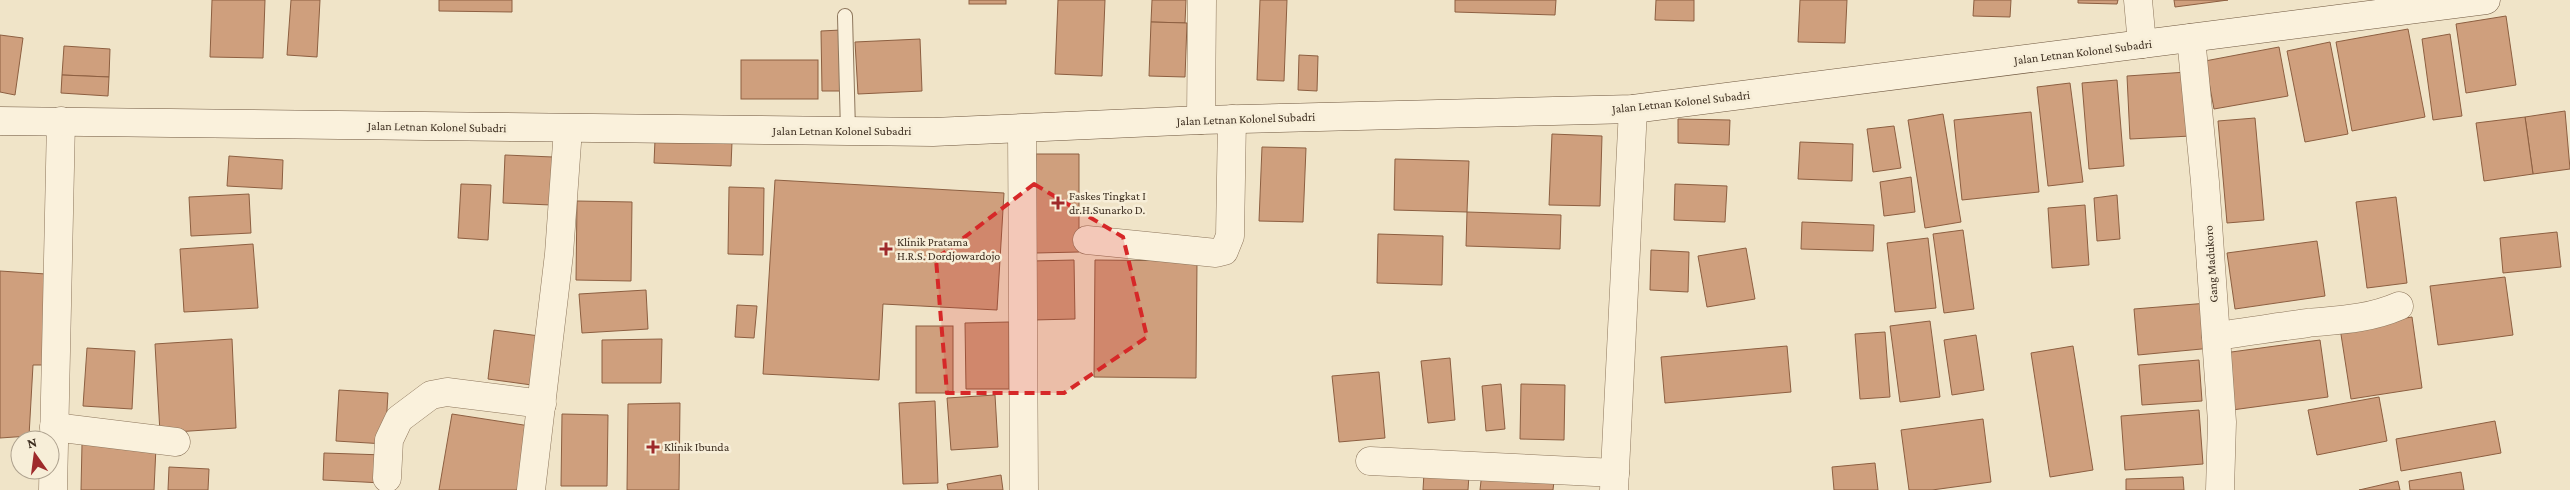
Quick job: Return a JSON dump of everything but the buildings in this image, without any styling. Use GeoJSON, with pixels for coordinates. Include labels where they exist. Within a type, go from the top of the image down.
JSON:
{"type":"FeatureCollection","features":[{"type":"Feature","properties":{"kind":"street"},"geometry":{"type":"LineString","coordinates":[[1201,120],[1202,0]]}},
{"type":"Feature","properties":{"kind":"street"},"geometry":{"type":"LineString","coordinates":[[2138,0],[2142,44]]}},
{"type":"Feature","properties":{"kind":"street","name":"Jalan Letnan Kolonel Subadri"},"geometry":{"type":"LineString","coordinates":[[0,120],[568,129],[932,132],[1201,120],[1633,109],[2486,0]]}},
{"type":"Feature","properties":{"kind":"street","name":"Gang Madukoro"},"geometry":{"type":"LineString","coordinates":[[2191,38],[2222,422],[2220,490]]}},
{"type":"Feature","properties":{"kind":"street"},"geometry":{"type":"LineString","coordinates":[[1370,461],[1614,481],[1633,109]]}},
{"type":"Feature","properties":{"kind":"street"},"geometry":{"type":"LineString","coordinates":[[1087,240],[1216,253],[1224,251],[1230,236],[1232,119]]}},
{"type":"Feature","properties":{"kind":"street"},"geometry":{"type":"LineString","coordinates":[[52,490],[61,122]]}},
{"type":"Feature","properties":{"kind":"street"},"geometry":{"type":"LineString","coordinates":[[531,490],[559,254],[568,129]]}},
{"type":"Feature","properties":{"kind":"street"},"geometry":{"type":"LineString","coordinates":[[1022,129],[1024,490]]}},
{"type":"Feature","properties":{"kind":"street"},"geometry":{"type":"LineString","coordinates":[[2216,336],[2310,323],[2347,321],[2377,316],[2399,306]]}},
{"type":"Feature","properties":{"kind":"street"},"geometry":{"type":"LineString","coordinates":[[387,478],[389,440],[399,419],[430,395],[447,392],[542,404]]}},
{"type":"Feature","properties":{"kind":"street"},"geometry":{"type":"LineString","coordinates":[[54,428],[176,442]]}},
{"type":"Feature","properties":{"kind":"lane"},"geometry":{"type":"LineString","coordinates":[[845,16],[848,131]]}},
{"type":"Feature","properties":{"kind":"highlighted area"},"geometry":{"type":"Polygon","coordinates":[[[1034,184],[1123,237],[1147,337],[1064,393],[947,393],[936,259],[1034,184]]]}},
{"type":"Feature","properties":{"kind":"place","name":"Faskes Tingkat I dr.H.Sunarko D."},"geometry":{"type":"Point","coordinates":[1058,203]}},
{"type":"Feature","properties":{"kind":"place","name":"Klinik Pratama H.R.S. Dordjowardojo"},"geometry":{"type":"Point","coordinates":[886,249]}},
{"type":"Feature","properties":{"kind":"place","name":"Klinik Ibunda"},"geometry":{"type":"Point","coordinates":[653,447]}}]}
